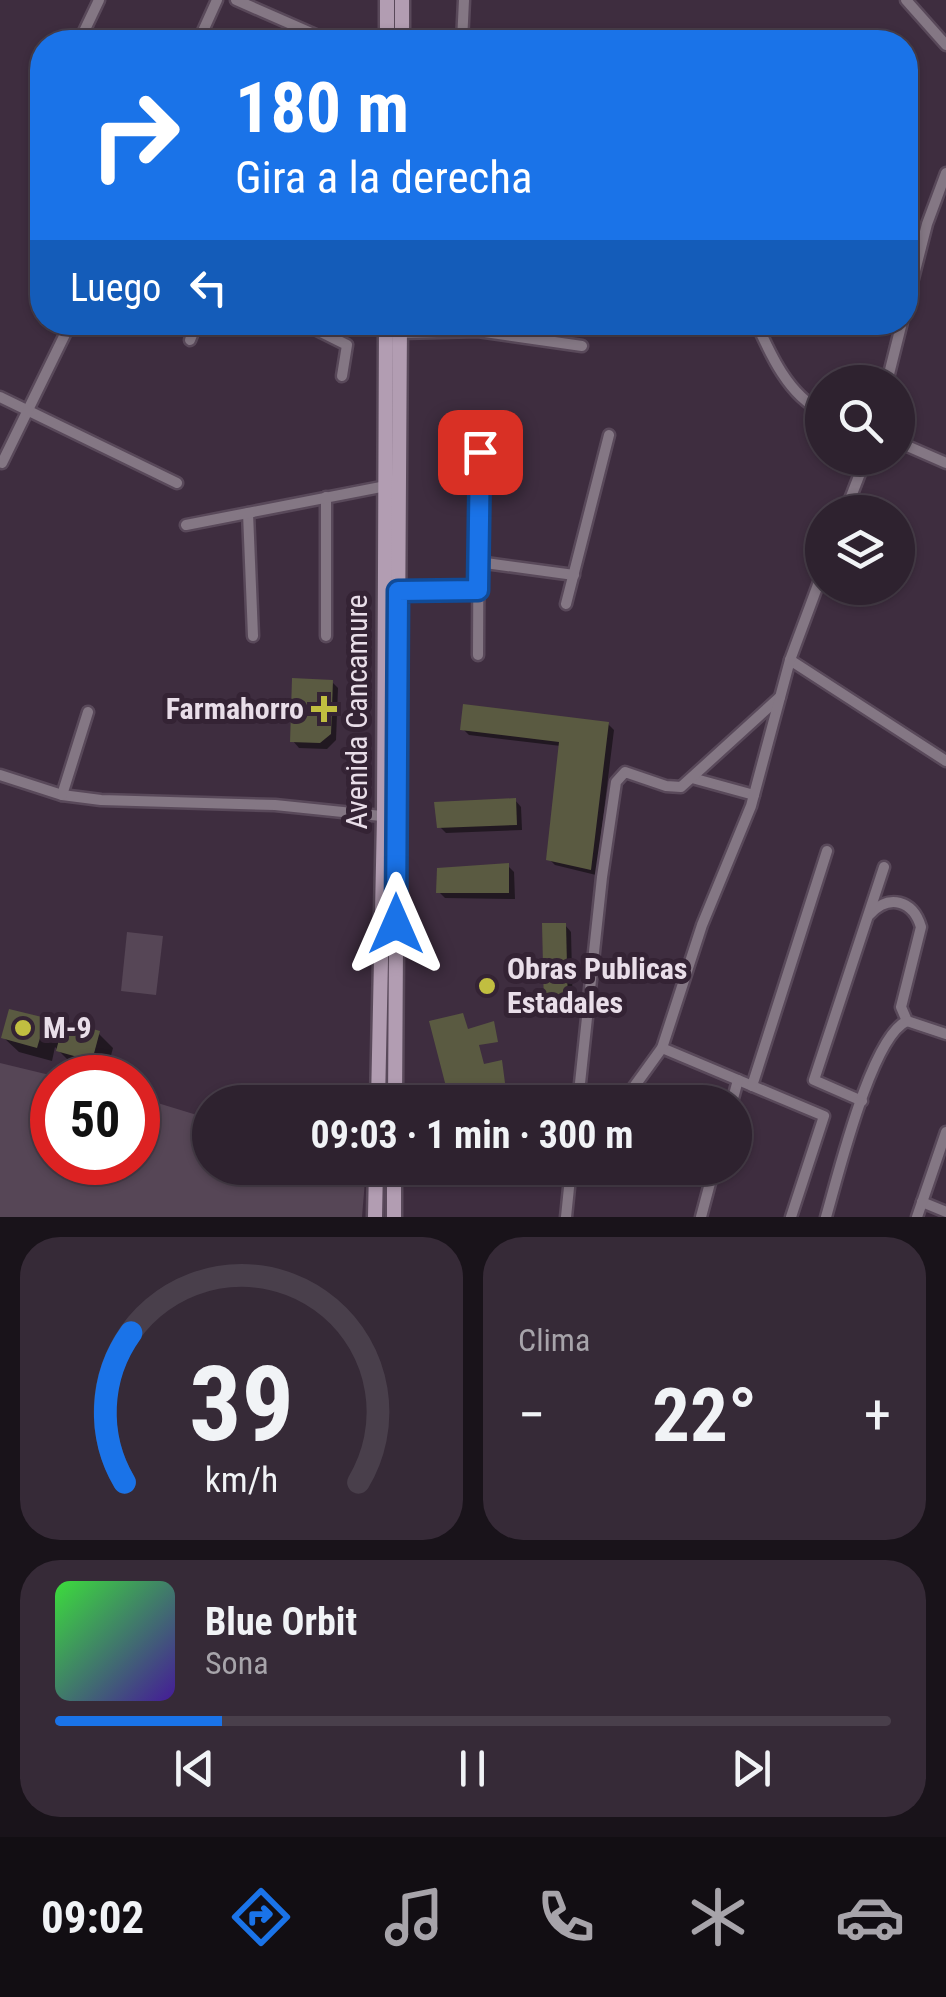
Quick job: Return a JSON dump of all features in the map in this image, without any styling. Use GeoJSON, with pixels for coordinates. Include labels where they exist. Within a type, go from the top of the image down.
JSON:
{"type":"FeatureCollection","features":[{"type":"Feature","properties":{"kind":"main road"},"geometry":{"type":"LineString","coordinates":[[387,0],[387,30]]}},
{"type":"Feature","properties":{"kind":"main road"},"geometry":{"type":"LineString","coordinates":[[402,0],[402,30]]}},
{"type":"Feature","properties":{"kind":"main road","name":"Avenida Cancamure"},"geometry":{"type":"LineString","coordinates":[[386,335],[395,1085]]}},
{"type":"Feature","properties":{"kind":"main road","name":"Avenida Cancamure"},"geometry":{"type":"LineString","coordinates":[[379,1085],[398,591],[400,335]]}},
{"type":"Feature","properties":{"kind":"main road"},"geometry":{"type":"LineString","coordinates":[[375,1217],[376,1185]]}},
{"type":"Feature","properties":{"kind":"main road"},"geometry":{"type":"LineString","coordinates":[[394,1185],[394,1217]]}},
{"type":"Feature","properties":{"kind":"street"},"geometry":{"type":"LineString","coordinates":[[85,30],[99,0]]}},
{"type":"Feature","properties":{"kind":"street"},"geometry":{"type":"LineString","coordinates":[[204,30],[218,0]]}},
{"type":"Feature","properties":{"kind":"street"},"geometry":{"type":"LineString","coordinates":[[236,0],[305,30]]}},
{"type":"Feature","properties":{"kind":"street"},"geometry":{"type":"LineString","coordinates":[[463,30],[464,0]]}},
{"type":"Feature","properties":{"kind":"street"},"geometry":{"type":"LineString","coordinates":[[906,0],[946,45]]}},
{"type":"Feature","properties":{"kind":"street"},"geometry":{"type":"LineString","coordinates":[[918,259],[946,173]]}},
{"type":"Feature","properties":{"kind":"street"},"geometry":{"type":"LineString","coordinates":[[2,463],[65,335]]}},
{"type":"Feature","properties":{"kind":"street"},"geometry":{"type":"LineString","coordinates":[[190,340],[192,335]]}},
{"type":"Feature","properties":{"kind":"street"},"geometry":{"type":"LineString","coordinates":[[328,335],[347,344],[342,376]]}},
{"type":"Feature","properties":{"kind":"street"},"geometry":{"type":"LineString","coordinates":[[506,335],[582,346]]}},
{"type":"Feature","properties":{"kind":"street"},"geometry":{"type":"LineString","coordinates":[[763,335],[786,379],[805,398]]}},
{"type":"Feature","properties":{"kind":"street"},"geometry":{"type":"LineString","coordinates":[[891,365],[899,335]]}},
{"type":"Feature","properties":{"kind":"street"},"geometry":{"type":"LineString","coordinates":[[0,397],[177,483]]}},
{"type":"Feature","properties":{"kind":"street"},"geometry":{"type":"LineString","coordinates":[[566,604],[610,435]]}},
{"type":"Feature","properties":{"kind":"street"},"geometry":{"type":"LineString","coordinates":[[915,449],[946,463]]}},
{"type":"Feature","properties":{"kind":"street"},"geometry":{"type":"LineString","coordinates":[[478,655],[480,452]]}},
{"type":"Feature","properties":{"kind":"street"},"geometry":{"type":"LineString","coordinates":[[186,525],[386,486]]}},
{"type":"Feature","properties":{"kind":"street"},"geometry":{"type":"LineString","coordinates":[[326,498],[326,636]]}},
{"type":"Feature","properties":{"kind":"street"},"geometry":{"type":"LineString","coordinates":[[248,513],[253,636]]}},
{"type":"Feature","properties":{"kind":"street"},"geometry":{"type":"LineString","coordinates":[[478,562],[574,575]]}},
{"type":"Feature","properties":{"kind":"street"},"geometry":{"type":"LineString","coordinates":[[398,591],[478,590]]}},
{"type":"Feature","properties":{"kind":"street"},"geometry":{"type":"LineString","coordinates":[[635,1085],[662,1048],[702,924],[754,795],[790,660],[810,605]]}},
{"type":"Feature","properties":{"kind":"street"},"geometry":{"type":"LineString","coordinates":[[790,660],[946,761]]}},
{"type":"Feature","properties":{"kind":"street"},"geometry":{"type":"LineString","coordinates":[[580,1085],[616,782],[625,772],[675,788],[692,778],[781,696]]}},
{"type":"Feature","properties":{"kind":"street"},"geometry":{"type":"LineString","coordinates":[[62,796],[88,712]]}},
{"type":"Feature","properties":{"kind":"street"},"geometry":{"type":"LineString","coordinates":[[0,775],[62,796],[274,805],[391,817]]}},
{"type":"Feature","properties":{"kind":"street"},"geometry":{"type":"LineString","coordinates":[[692,778],[754,795]]}},
{"type":"Feature","properties":{"kind":"street"},"geometry":{"type":"LineString","coordinates":[[791,1217],[824,1116],[752,1086],[827,851]]}},
{"type":"Feature","properties":{"kind":"street"},"geometry":{"type":"LineString","coordinates":[[862,1101],[814,1080],[884,867]]}},
{"type":"Feature","properties":{"kind":"street"},"geometry":{"type":"LineString","coordinates":[[864,922],[879,904],[892,901],[912,908],[920,920],[900,1007],[908,1021],[946,1034]]}},
{"type":"Feature","properties":{"kind":"street"},"geometry":{"type":"LineString","coordinates":[[826,1217],[862,1101],[888,1036],[908,1021]]}},
{"type":"Feature","properties":{"kind":"street"},"geometry":{"type":"LineString","coordinates":[[662,1048],[750,1085]]}},
{"type":"Feature","properties":{"kind":"street"},"geometry":{"type":"LineString","coordinates":[[737,1085],[738,1080]]}},
{"type":"Feature","properties":{"kind":"street"},"geometry":{"type":"LineString","coordinates":[[917,1217],[946,1132]]}},
{"type":"Feature","properties":{"kind":"street"},"geometry":{"type":"LineString","coordinates":[[566,1217],[570,1185]]}},
{"type":"Feature","properties":{"kind":"street"},"geometry":{"type":"LineString","coordinates":[[700,1217],[709,1185]]}},
{"type":"Feature","properties":{"kind":"street"},"geometry":{"type":"LineString","coordinates":[[922,1202],[946,1212]]}},
{"type":"Feature","properties":{"kind":"shaded area"},"geometry":{"type":"Polygon","coordinates":[[[127,932],[163,936],[156,995],[121,991],[127,932]]]}},
{"type":"Feature","properties":{"kind":"shaded area"},"geometry":{"type":"Polygon","coordinates":[[[0,1063],[30,1070],[30,1185],[160,1185],[160,1104],[192,1114],[192,1185],[365,1185],[362,1217],[0,1217],[0,1063]]]}},
{"type":"Feature","properties":{"kind":"building","name":"Farmahorro"},"geometry":{"type":"Polygon","coordinates":[[[292,678],[333,680],[331,734],[320,743],[290,742],[292,678]]]}},
{"type":"Feature","properties":{"kind":"building"},"geometry":{"type":"Polygon","coordinates":[[[463,704],[609,722],[591,870],[546,860],[559,742],[460,730],[463,704]]]}},
{"type":"Feature","properties":{"kind":"building"},"geometry":{"type":"Polygon","coordinates":[[[516,798],[517,825],[437,828],[434,802],[516,798]]]}},
{"type":"Feature","properties":{"kind":"building"},"geometry":{"type":"Polygon","coordinates":[[[509,863],[509,893],[436,893],[437,868],[509,863]]]}},
{"type":"Feature","properties":{"kind":"building"},"geometry":{"type":"Polygon","coordinates":[[[542,923],[566,923],[568,1009],[544,1007],[542,923]]]}},
{"type":"Feature","properties":{"kind":"building","name":"M-9"},"geometry":{"type":"Polygon","coordinates":[[[9,1009],[46,1018],[37,1048],[1,1038],[9,1009]]]}},
{"type":"Feature","properties":{"kind":"building"},"geometry":{"type":"Polygon","coordinates":[[[463,1013],[468,1029],[494,1021],[498,1042],[479,1045],[484,1064],[502,1060],[505,1083],[446,1085],[429,1021],[463,1013]]]}},
{"type":"Feature","properties":{"kind":"building"},"geometry":{"type":"Polygon","coordinates":[[[64,1021],[100,1031],[94,1055],[56,1051],[64,1021]]]}},
{"type":"Feature","properties":{"kind":"place","name":"Farmahorro"},"geometry":{"type":"Point","coordinates":[324,709]}},
{"type":"Feature","properties":{"kind":"place","name":"Obras Publicas Estadales"},"geometry":{"type":"Point","coordinates":[487,986]}},
{"type":"Feature","properties":{"kind":"place","name":"M-9"},"geometry":{"type":"Point","coordinates":[23,1028]}},
{"type":"Feature","properties":{"kind":"route"},"geometry":{"type":"LineString","coordinates":[[396,924],[398,591],[478,590],[480,452]]}}]}
